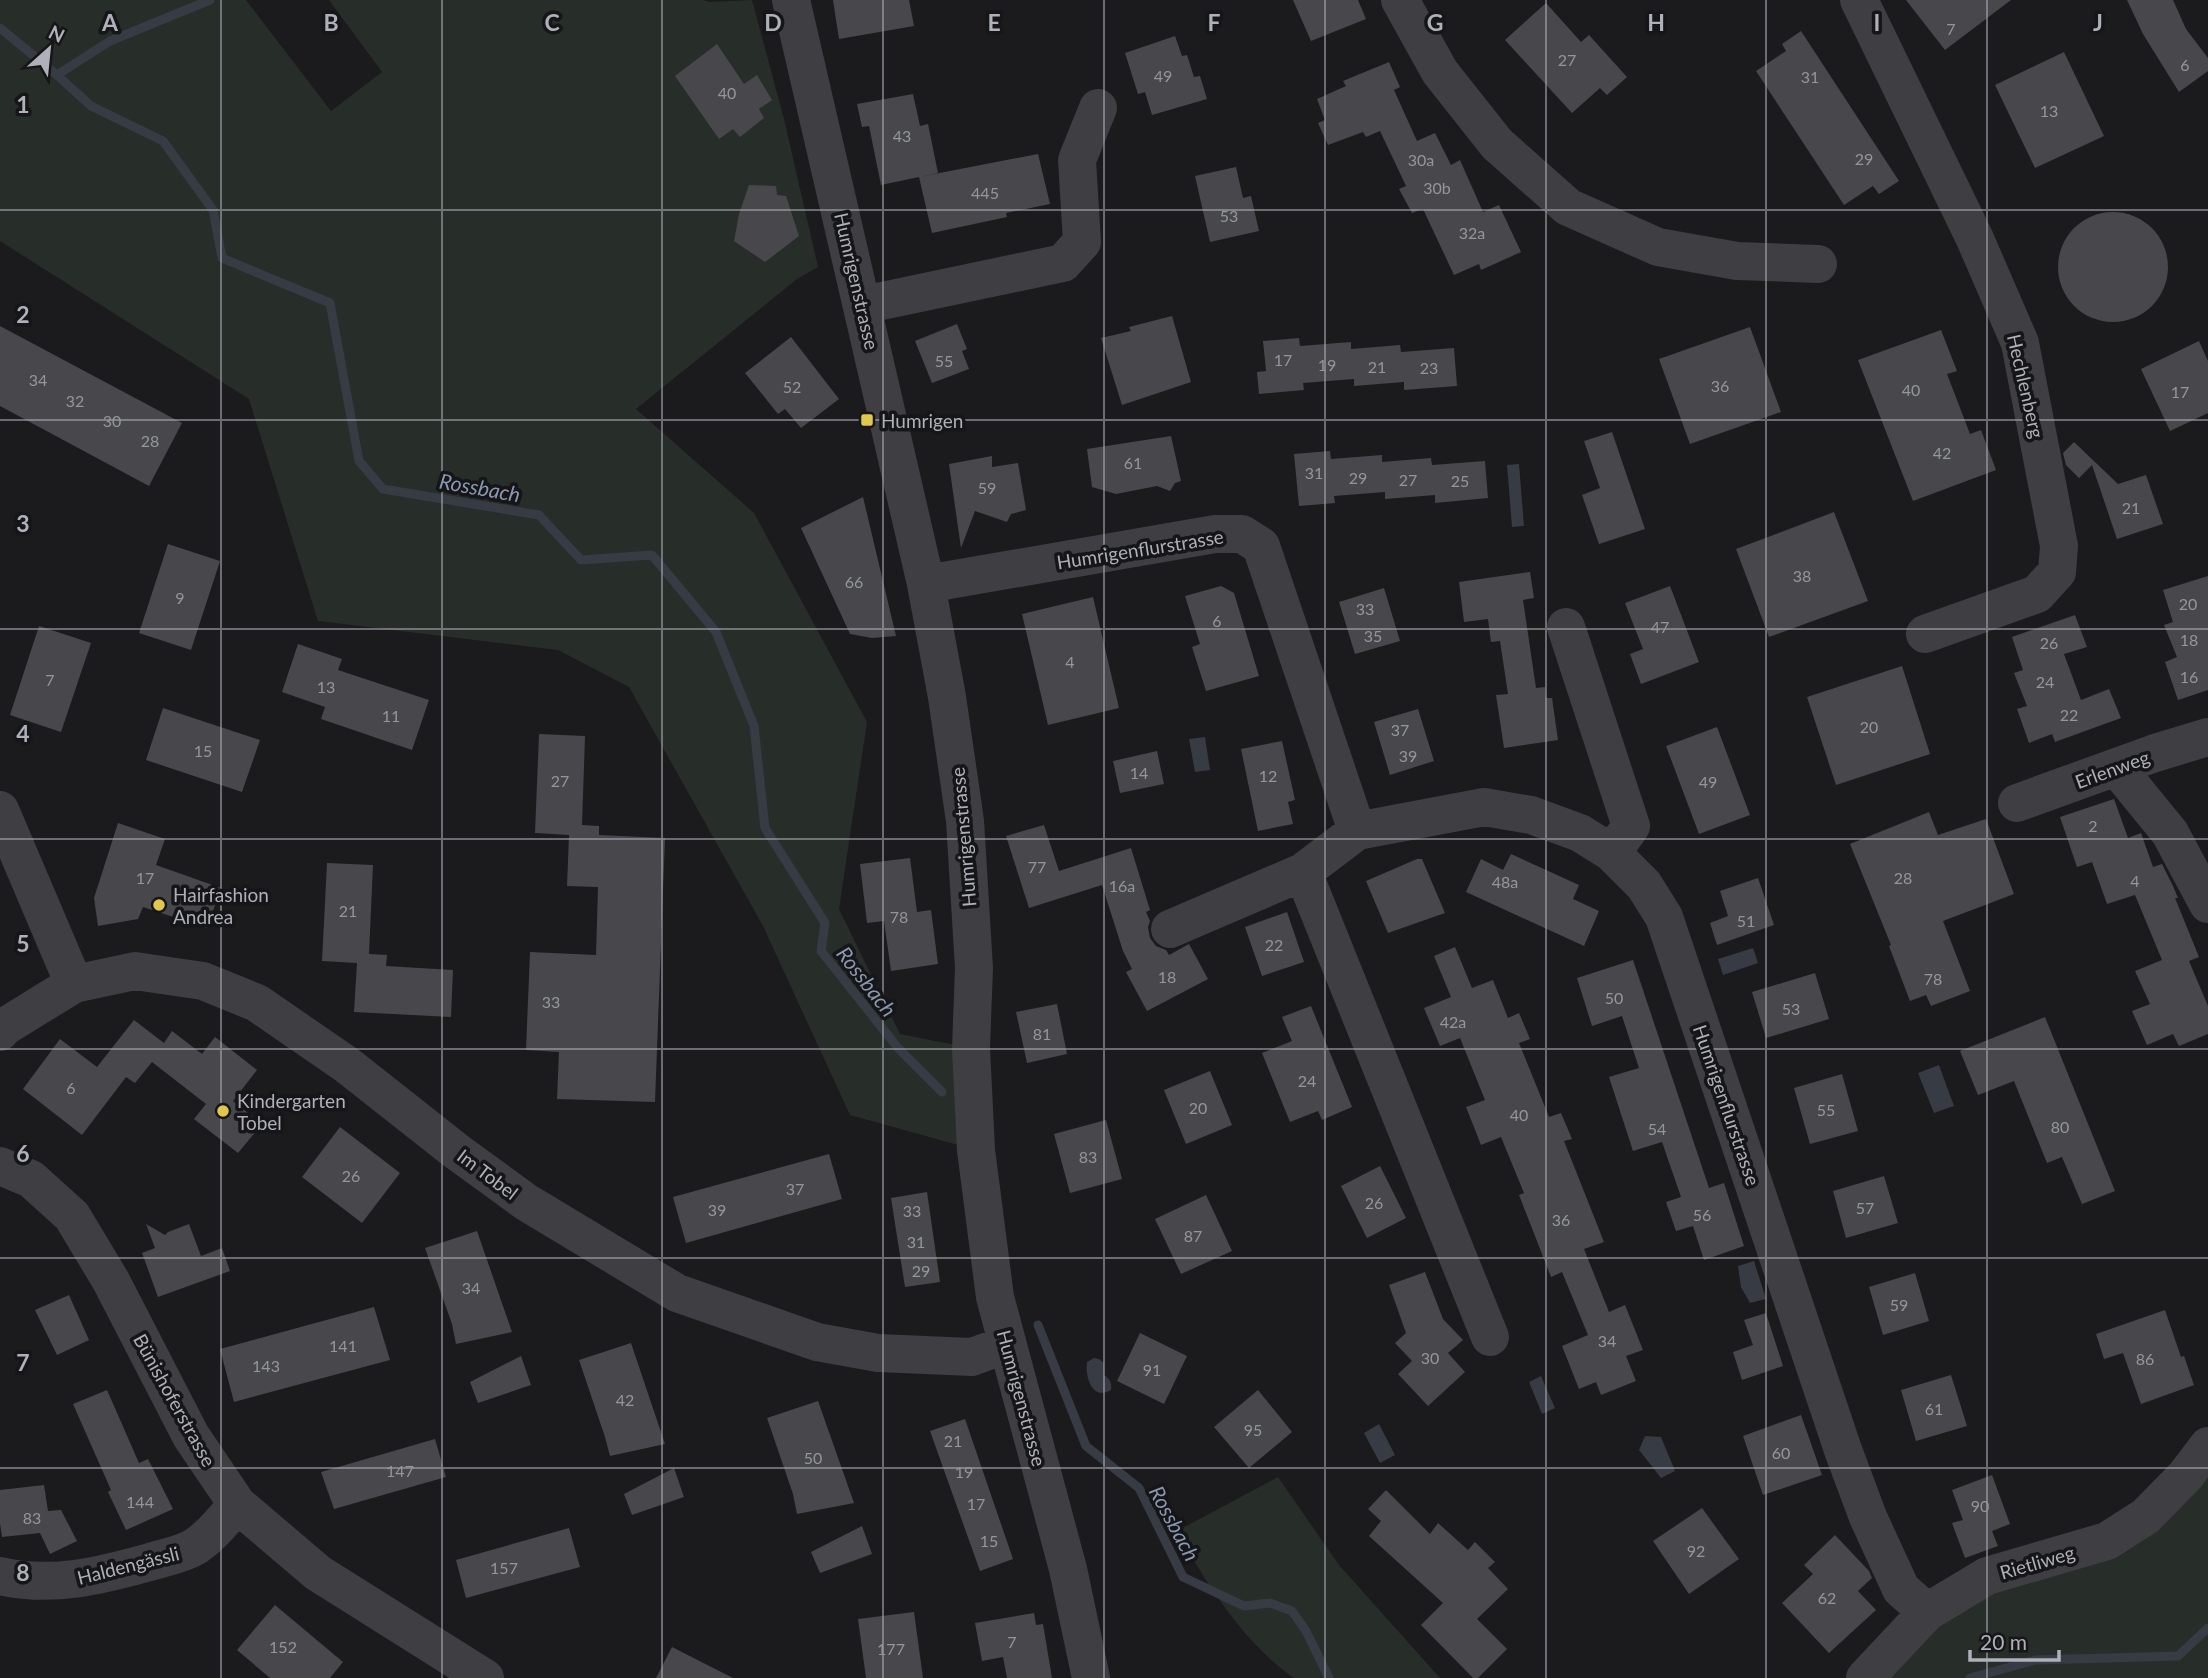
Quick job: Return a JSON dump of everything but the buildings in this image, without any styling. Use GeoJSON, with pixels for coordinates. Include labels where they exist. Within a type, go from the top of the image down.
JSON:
{"type":"FeatureCollection","features":[{"type":"Feature","properties":{"kind":"street","name":"Humrigenstrasse"},"geometry":{"type":"LineString","coordinates":[[792,0],[926,584],[947,697],[965,821],[974,968],[971,1048],[974,1131],[995,1297],[1068,1569],[1091,1678]]}},
{"type":"Feature","properties":{"kind":"street"},"geometry":{"type":"LineString","coordinates":[[1400,0],[1440,72],[1497,144],[1568,207],[1658,247],[1737,261],[1818,264]]}},
{"type":"Feature","properties":{"kind":"street","name":"Hechlenberg"},"geometry":{"type":"LineString","coordinates":[[1859,0],[1975,239],[2020,344],[2059,546],[2057,572],[2036,594],[1925,634]]}},
{"type":"Feature","properties":{"kind":"street"},"geometry":{"type":"LineString","coordinates":[[863,305],[1063,263],[1082,242],[1077,160],[1098,108]]}},
{"type":"Feature","properties":{"kind":"street","name":"Humrigenflurstrasse"},"geometry":{"type":"LineString","coordinates":[[926,584],[1216,534],[1242,534],[1261,546],[1357,831]]}},
{"type":"Feature","properties":{"kind":"street"},"geometry":{"type":"LineString","coordinates":[[1566,627],[1631,826],[1612,853]]}},
{"type":"Feature","properties":{"kind":"street","name":"Erlenweg"},"geometry":{"type":"LineString","coordinates":[[2017,803],[2155,753],[2208,737]]}},
{"type":"Feature","properties":{"kind":"street"},"geometry":{"type":"LineString","coordinates":[[2117,768],[2170,833],[2208,904]]}},
{"type":"Feature","properties":{"kind":"street","name":"Humrigenflurstrasse"},"geometry":{"type":"LineString","coordinates":[[1170,929],[1303,872],[1357,831],[1484,807],[1531,815],[1580,833],[1612,853],[1644,885],[1664,916],[1868,1517],[1901,1589],[1927,1612]]}},
{"type":"Feature","properties":{"kind":"street"},"geometry":{"type":"LineString","coordinates":[[0,810],[74,984]]}},
{"type":"Feature","properties":{"kind":"street"},"geometry":{"type":"LineString","coordinates":[[1303,872],[1490,1336]]}},
{"type":"Feature","properties":{"kind":"street","name":"Im Tobel"},"geometry":{"type":"LineString","coordinates":[[0,1032],[74,984],[135,971],[203,981],[257,1003],[347,1065],[526,1202],[677,1293],[817,1342],[878,1353],[972,1357],[1007,1344]]}},
{"type":"Feature","properties":{"kind":"street","name":"Bünishoferstrasse"},"geometry":{"type":"LineString","coordinates":[[0,1166],[31,1180],[72,1216],[111,1281],[191,1436],[237,1504],[318,1573],[485,1678]]}},
{"type":"Feature","properties":{"kind":"street","name":"Rietliweg"},"geometry":{"type":"LineString","coordinates":[[1865,1678],[1927,1612],[1987,1576],[2107,1541],[2146,1516],[2186,1475],[2208,1446]]}},
{"type":"Feature","properties":{"kind":"street","name":"Haldengässli"},"geometry":{"type":"LineString","coordinates":[[0,1576],[30,1580],[76,1579],[97,1576],[181,1553],[210,1535],[237,1504]]}},
{"type":"Feature","properties":{"kind":"shaded area"},"geometry":{"type":"Polygon","coordinates":[[[0,0],[246,0],[331,111],[382,72],[329,0],[752,0],[784,119],[818,267],[797,279],[636,409],[754,513],[867,722],[839,909],[900,1034],[971,1048],[976,1150],[850,1115],[763,926],[629,687],[558,650],[318,621],[249,399],[0,241],[0,0]]]}},
{"type":"Feature","properties":{"kind":"shaded area"},"geometry":{"type":"Polygon","coordinates":[[[1519,464],[1524,526],[1512,527],[1507,465],[1519,464]]]}},
{"type":"Feature","properties":{"kind":"shaded area"},"geometry":{"type":"Polygon","coordinates":[[[1205,737],[1210,770],[1195,772],[1189,739],[1205,737]]]}},
{"type":"Feature","properties":{"kind":"shaded area"},"geometry":{"type":"Polygon","coordinates":[[[1753,948],[1758,963],[1723,975],[1718,959],[1753,948]]]}},
{"type":"Feature","properties":{"kind":"shaded area"},"geometry":{"type":"Polygon","coordinates":[[[1939,1065],[1954,1106],[1934,1113],[1918,1073],[1939,1065]]]}},
{"type":"Feature","properties":{"kind":"shaded area"},"geometry":{"type":"Polygon","coordinates":[[[1754,1261],[1766,1299],[1750,1303],[1741,1287],[1738,1266],[1754,1261]]]}},
{"type":"Feature","properties":{"kind":"shaded area"},"geometry":{"type":"Polygon","coordinates":[[[1094,1358],[1104,1363],[1104,1375],[1110,1381],[1111,1390],[1104,1393],[1091,1386],[1087,1374],[1087,1362],[1094,1358]]]}},
{"type":"Feature","properties":{"kind":"shaded area"},"geometry":{"type":"Polygon","coordinates":[[[1541,1376],[1555,1408],[1542,1414],[1529,1382],[1541,1376]]]}},
{"type":"Feature","properties":{"kind":"shaded area"},"geometry":{"type":"Polygon","coordinates":[[[1379,1424],[1395,1455],[1380,1463],[1364,1433],[1379,1424]]]}},
{"type":"Feature","properties":{"kind":"shaded area"},"geometry":{"type":"Polygon","coordinates":[[[1645,1436],[1661,1437],[1675,1471],[1661,1478],[1639,1450],[1645,1436]]]}},
{"type":"Feature","properties":{"kind":"shaded area"},"geometry":{"type":"Polygon","coordinates":[[[2208,1446],[2208,1678],[1865,1678],[1927,1612],[2061,1556],[2208,1446]]]}},
{"type":"Feature","properties":{"kind":"shaded area"},"geometry":{"type":"Polygon","coordinates":[[[1278,1477],[1339,1565],[1440,1678],[1294,1678],[1242,1630],[1214,1592],[1177,1531],[1278,1477]]]}},
{"type":"Feature","properties":{"kind":"waterway"},"geometry":{"type":"LineString","coordinates":[[57,75],[110,41],[210,0]]}},
{"type":"Feature","properties":{"kind":"waterway","name":"Rossbach"},"geometry":{"type":"LineString","coordinates":[[0,28],[91,106],[163,141],[213,210],[222,258],[330,303],[359,461],[383,489],[539,515],[581,560],[652,555],[716,632],[754,726],[765,828],[825,923],[821,951],[898,1048],[942,1092]]}},
{"type":"Feature","properties":{"kind":"waterway","name":"Rossbach"},"geometry":{"type":"LineString","coordinates":[[1038,1325],[1086,1446],[1139,1488],[1183,1577],[1244,1606],[1270,1603],[1292,1611],[1306,1631],[1329,1678]]}},
{"type":"Feature","properties":{"kind":"waterway","name":"Rossbach"},"geometry":{"type":"LineString","coordinates":[[1970,1678],[2035,1660],[2178,1656],[2208,1628]]}},
{"type":"Feature","properties":{"kind":"place","name":"Humrigen"},"geometry":{"type":"Point","coordinates":[867,420]}},
{"type":"Feature","properties":{"kind":"place","name":"Hairfashion Andrea"},"geometry":{"type":"Point","coordinates":[159,905]}},
{"type":"Feature","properties":{"kind":"place","name":"Kindergarten Tobel"},"geometry":{"type":"Point","coordinates":[223,1111]}}]}
